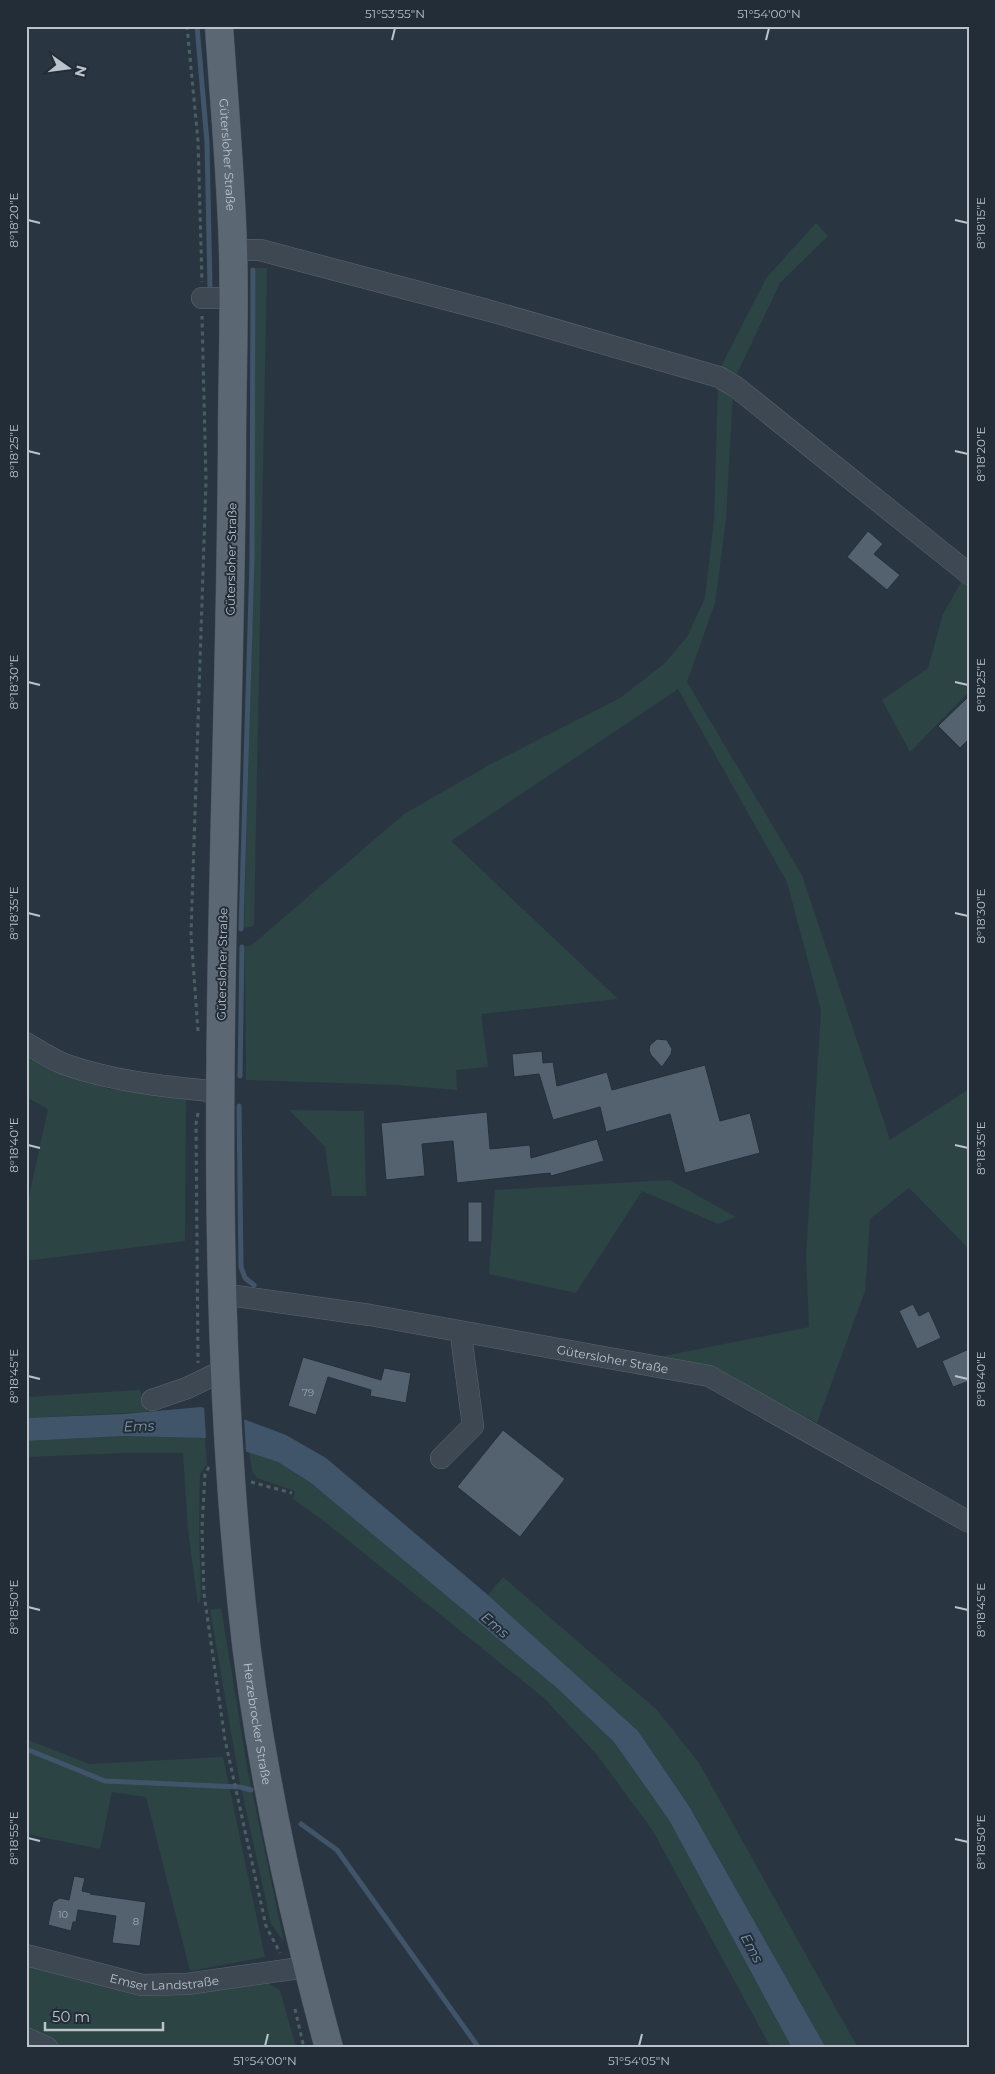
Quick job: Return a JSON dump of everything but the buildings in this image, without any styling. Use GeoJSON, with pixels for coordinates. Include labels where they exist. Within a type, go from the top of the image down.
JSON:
{"type":"FeatureCollection","features":[{"type":"Feature","properties":{"kind":"main road","name":"Gütersloher Straße"},"geometry":{"type":"LineString","coordinates":[[217,1381],[222,1294],[210,1091],[232,563],[233,298],[233,250],[219,26]]}},
{"type":"Feature","properties":{"kind":"main road","name":"Herzebrocker Straße"},"geometry":{"type":"LineString","coordinates":[[217,1381],[223,1467],[233,1517],[242,1613],[296,1968],[329,2048]]}},
{"type":"Feature","properties":{"kind":"street"},"geometry":{"type":"LineString","coordinates":[[233,250],[260,250],[487,310],[719,377],[736,387],[969,574]]}},
{"type":"Feature","properties":{"kind":"street"},"geometry":{"type":"LineString","coordinates":[[202,298],[233,298]]}},
{"type":"Feature","properties":{"kind":"street"},"geometry":{"type":"LineString","coordinates":[[26,1043],[62,1064],[96,1073],[160,1086],[210,1091]]}},
{"type":"Feature","properties":{"kind":"street","name":"Gütersloher Straße"},"geometry":{"type":"LineString","coordinates":[[222,1294],[370,1315],[709,1376],[969,1522]]}},
{"type":"Feature","properties":{"kind":"street"},"geometry":{"type":"LineString","coordinates":[[441,1458],[473,1426],[462,1343],[464,1333]]}},
{"type":"Feature","properties":{"kind":"street"},"geometry":{"type":"LineString","coordinates":[[152,1400],[187,1388],[217,1381]]}},
{"type":"Feature","properties":{"kind":"street","name":"Emser Landstraße"},"geometry":{"type":"LineString","coordinates":[[26,1954],[142,1985],[187,1984],[296,1968]]}},
{"type":"Feature","properties":{"kind":"street"},"geometry":{"type":"LineString","coordinates":[[26,2038],[48,2048]]}},
{"type":"Feature","properties":{"kind":"path"},"geometry":{"type":"LineString","coordinates":[[187,26],[198,141],[206,481],[191,934],[198,1035]]}},
{"type":"Feature","properties":{"kind":"path"},"geometry":{"type":"LineString","coordinates":[[210,1091],[199,1106],[196,1124],[197,1359],[217,1381]]}},
{"type":"Feature","properties":{"kind":"path"},"geometry":{"type":"LineString","coordinates":[[292,1493],[223,1467],[205,1474],[202,1528],[204,1594],[225,1740],[266,1926],[281,1954],[296,1968]]}},
{"type":"Feature","properties":{"kind":"green space"},"geometry":{"type":"Polygon","coordinates":[[[816,223],[828,236],[780,283],[737,374],[719,370],[767,277],[816,223]]]}},
{"type":"Feature","properties":{"kind":"green space"},"geometry":{"type":"Polygon","coordinates":[[[254,268],[267,268],[254,926],[244,928],[254,559],[254,268]]]}},
{"type":"Feature","properties":{"kind":"green space"},"geometry":{"type":"Polygon","coordinates":[[[718,382],[733,391],[726,519],[715,603],[687,682],[802,875],[890,1140],[969,1089],[969,1249],[909,1188],[870,1219],[865,1291],[817,1423],[709,1368],[659,1357],[809,1327],[806,1256],[821,1010],[787,882],[678,689],[451,841],[618,999],[481,1014],[488,1067],[456,1070],[457,1090],[396,1085],[246,1080],[245,947],[252,945],[404,814],[491,764],[620,698],[664,664],[687,637],[705,598],[714,520],[718,382]]]}},
{"type":"Feature","properties":{"kind":"green space"},"geometry":{"type":"Polygon","coordinates":[[[963,579],[969,583],[969,692],[910,752],[882,700],[928,668],[943,614],[963,579]]]}},
{"type":"Feature","properties":{"kind":"green space"},"geometry":{"type":"Polygon","coordinates":[[[26,1052],[58,1072],[109,1089],[186,1099],[185,1241],[26,1261],[26,1210],[48,1109],[26,1097],[26,1052]]]}},
{"type":"Feature","properties":{"kind":"green space"},"geometry":{"type":"Polygon","coordinates":[[[289,1110],[364,1111],[366,1196],[332,1196],[325,1147],[289,1110]]]}},
{"type":"Feature","properties":{"kind":"green space"},"geometry":{"type":"Polygon","coordinates":[[[670,1180],[736,1217],[718,1224],[642,1191],[576,1293],[489,1274],[495,1190],[670,1180]]]}},
{"type":"Feature","properties":{"kind":"green space"},"geometry":{"type":"Polygon","coordinates":[[[140,1390],[147,1412],[26,1418],[26,1397],[140,1390]]]}},
{"type":"Feature","properties":{"kind":"green space"},"geometry":{"type":"Polygon","coordinates":[[[123,1436],[205,1438],[207,1464],[200,1474],[201,1596],[198,1605],[188,1530],[183,1453],[26,1457],[26,1441],[123,1436]]]}},
{"type":"Feature","properties":{"kind":"green space"},"geometry":{"type":"Polygon","coordinates":[[[249,1451],[278,1462],[311,1483],[557,1688],[614,1742],[669,1820],[792,2048],[771,2048],[653,1831],[598,1756],[544,1698],[329,1525],[293,1499],[295,1491],[257,1478],[252,1471],[249,1451]]]}},
{"type":"Feature","properties":{"kind":"green space"},"geometry":{"type":"Polygon","coordinates":[[[503,1577],[657,1710],[699,1763],[858,2048],[826,2048],[689,1806],[638,1731],[488,1595],[503,1577]]]}},
{"type":"Feature","properties":{"kind":"green space"},"geometry":{"type":"Polygon","coordinates":[[[221,1608],[248,1772],[284,1942],[271,1924],[238,1773],[210,1610],[221,1608]]]}},
{"type":"Feature","properties":{"kind":"green space"},"geometry":{"type":"Polygon","coordinates":[[[26,1739],[89,1764],[223,1757],[265,1957],[190,1971],[146,1797],[112,1792],[100,1849],[26,1834],[26,1739]]]}},
{"type":"Feature","properties":{"kind":"green space"},"geometry":{"type":"Polygon","coordinates":[[[26,1962],[141,1992],[268,1983],[280,1990],[296,2048],[26,2048],[26,1962]]]}},
{"type":"Feature","properties":{"kind":"water","name":"Ems"},"geometry":{"type":"Polygon","coordinates":[[[201,1407],[246,1420],[286,1435],[326,1458],[488,1595],[638,1731],[689,1806],[826,2048],[792,2048],[669,1820],[614,1742],[557,1688],[311,1483],[278,1462],[205,1438],[123,1436],[26,1441],[26,1418],[124,1414],[201,1407]]]}},
{"type":"Feature","properties":{"kind":"pier"},"geometry":{"type":"Polygon","coordinates":[[[204,1405],[244,1417],[246,1453],[206,1440],[204,1405]]]}},
{"type":"Feature","properties":{"kind":"waterway"},"geometry":{"type":"LineString","coordinates":[[197,26],[207,142],[210,289]]}},
{"type":"Feature","properties":{"kind":"waterway"},"geometry":{"type":"LineString","coordinates":[[241,929],[252,560],[253,270]]}},
{"type":"Feature","properties":{"kind":"waterway"},"geometry":{"type":"LineString","coordinates":[[240,1076],[242,947]]}},
{"type":"Feature","properties":{"kind":"waterway"},"geometry":{"type":"LineString","coordinates":[[239,1106],[241,1267],[245,1278],[254,1285]]}},
{"type":"Feature","properties":{"kind":"waterway"},"geometry":{"type":"LineString","coordinates":[[26,1749],[105,1781],[240,1787],[251,1790]]}},
{"type":"Feature","properties":{"kind":"waterway"},"geometry":{"type":"LineString","coordinates":[[301,1824],[337,1850],[479,2048]]}}]}
